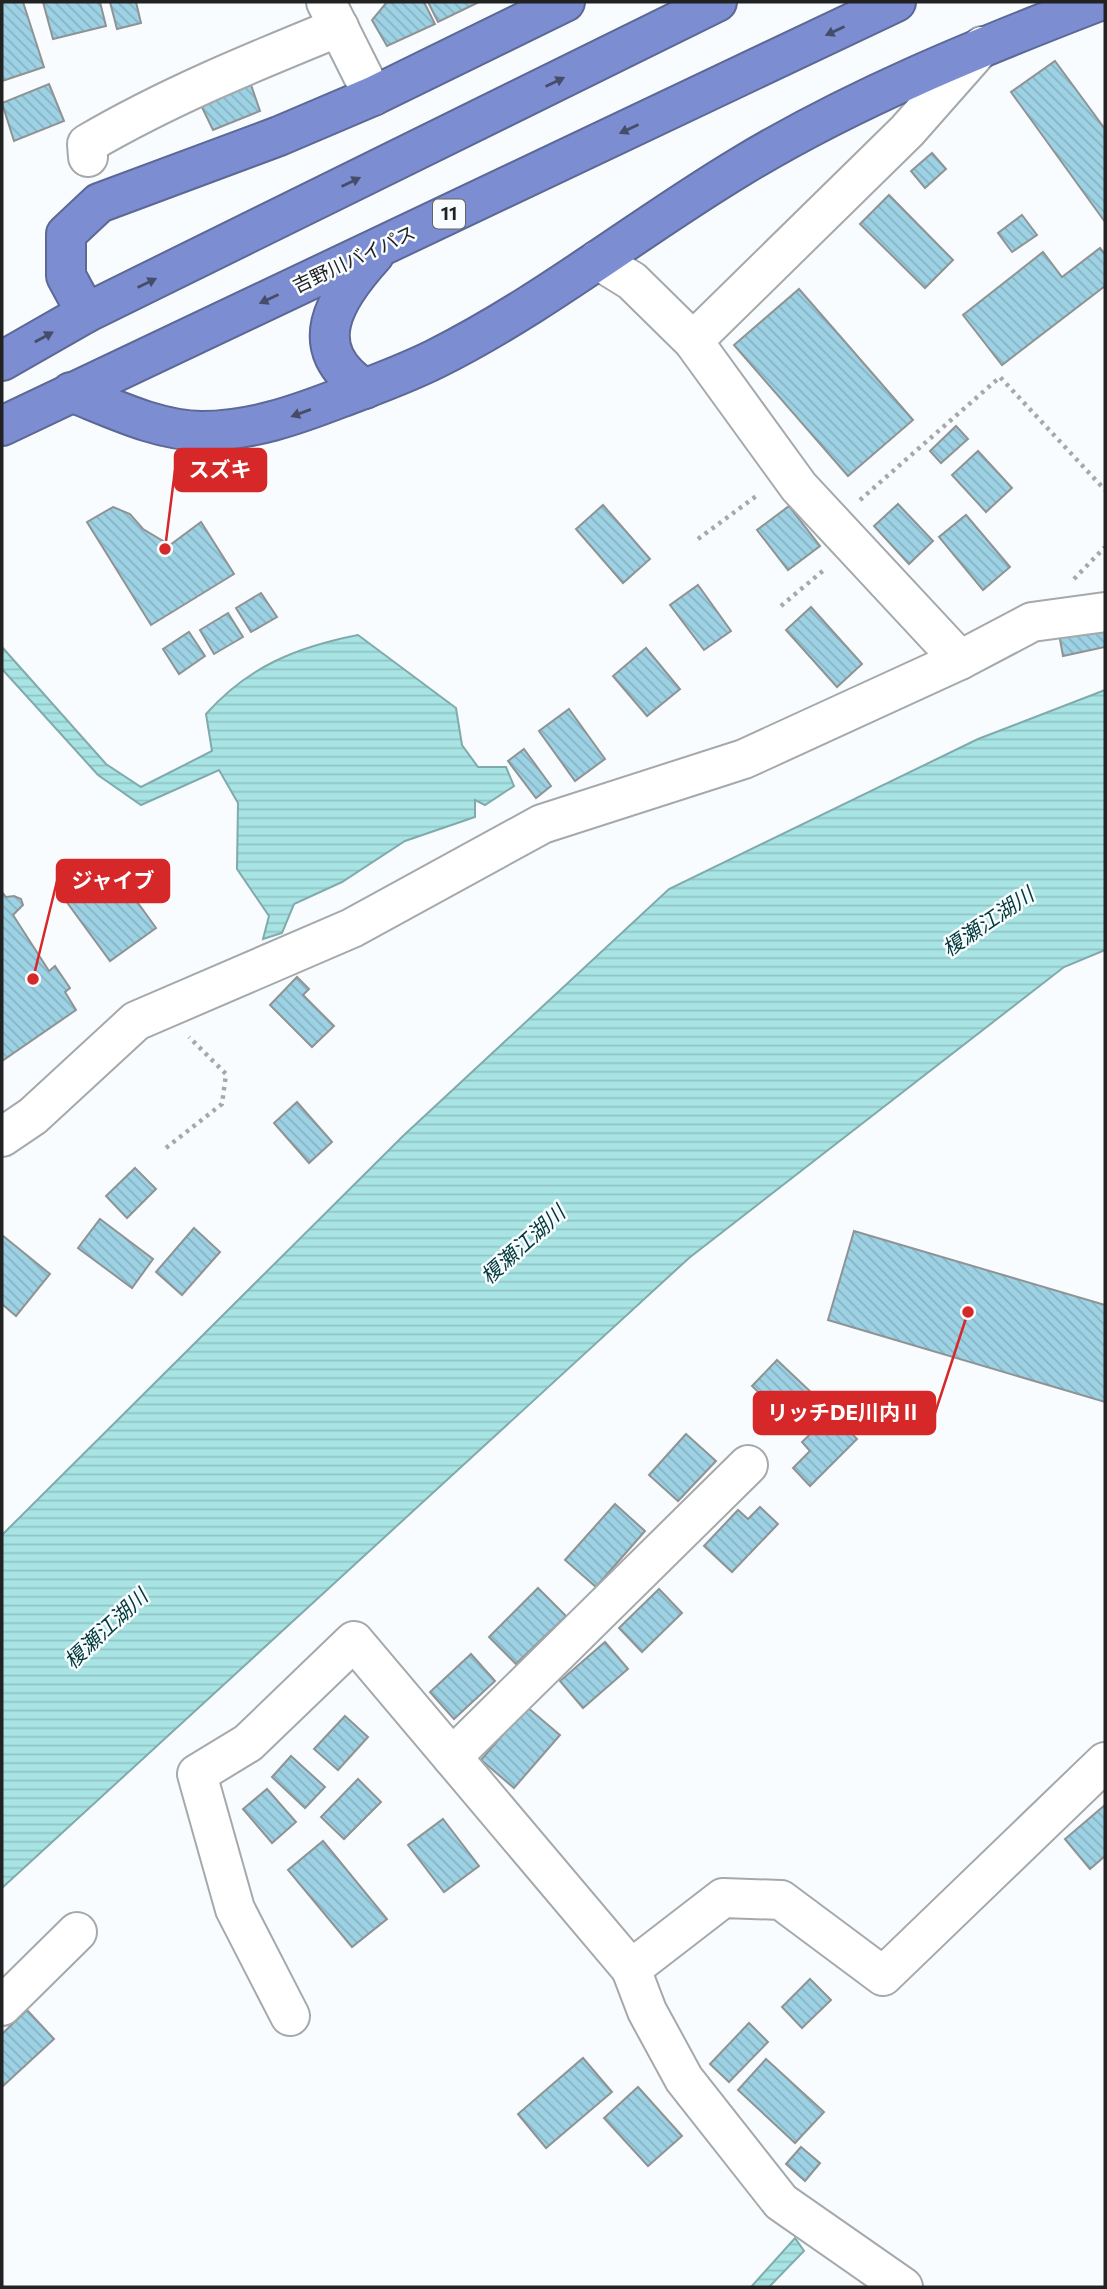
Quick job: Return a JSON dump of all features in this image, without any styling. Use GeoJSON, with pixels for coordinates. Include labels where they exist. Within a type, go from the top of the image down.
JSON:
{"type":"FeatureCollection","features":[{"type":"Feature","properties":{"kind":"highway"},"geometry":{"type":"LineString","coordinates":[[86,313],[66,276],[66,234],[99,203],[279,136],[373,96],[565,2]]}},
{"type":"Feature","properties":{"kind":"highway"},"geometry":{"type":"LineString","coordinates":[[2,361],[86,313],[717,2]]}},
{"type":"Feature","properties":{"kind":"highway","name":"吉野川バイパス"},"geometry":{"type":"LineString","coordinates":[[2,426],[897,2]]}},
{"type":"Feature","properties":{"kind":"highway"},"geometry":{"type":"LineString","coordinates":[[71,392],[145,421],[201,431],[257,426],[365,389],[435,359],[598,260],[740,166],[854,105],[982,46],[1097,2]]}},
{"type":"Feature","properties":{"kind":"highway"},"geometry":{"type":"LineString","coordinates":[[365,389],[347,377],[330,342],[332,312],[350,281],[383,245]]}},
{"type":"Feature","properties":{"kind":"street"},"geometry":{"type":"LineString","coordinates":[[88,157],[87,144],[216,78],[332,14],[373,96]]}},
{"type":"Feature","properties":{"kind":"street"},"geometry":{"type":"LineString","coordinates":[[693,341],[908,131],[982,46]]}},
{"type":"Feature","properties":{"kind":"street"},"geometry":{"type":"LineString","coordinates":[[598,260],[632,281],[693,341],[788,472],[960,660]]}},
{"type":"Feature","properties":{"kind":"street"},"geometry":{"type":"LineString","coordinates":[[2,1137],[33,1116],[136,1021],[352,928],[542,824],[744,759],[960,660],[1032,622],[1105,612]]}},
{"type":"Feature","properties":{"kind":"street"},"geometry":{"type":"LineString","coordinates":[[452,1757],[748,1465]]}},
{"type":"Feature","properties":{"kind":"street"},"geometry":{"type":"LineString","coordinates":[[290,2016],[235,1909],[197,1774],[248,1743],[354,1641],[631,1969],[647,2011],[684,2080],[781,2202],[903,2287]]}},
{"type":"Feature","properties":{"kind":"street"},"geometry":{"type":"LineString","coordinates":[[631,1969],[723,1898],[780,1900],[883,1976],[1105,1762]]}},
{"type":"Feature","properties":{"kind":"street"},"geometry":{"type":"LineString","coordinates":[[2,2006],[77,1932]]}},
{"type":"Feature","properties":{"kind":"path"},"geometry":{"type":"LineString","coordinates":[[781,606],[843,535],[1000,376],[1105,490]]}},
{"type":"Feature","properties":{"kind":"path"},"geometry":{"type":"LineString","coordinates":[[698,539],[788,472]]}},
{"type":"Feature","properties":{"kind":"path"},"geometry":{"type":"LineString","coordinates":[[162,1010],[226,1074],[222,1104],[166,1148]]}},
{"type":"Feature","properties":{"kind":"water"},"geometry":{"type":"Polygon","coordinates":[[[358,635],[456,708],[462,745],[478,767],[506,767],[514,786],[485,805],[475,800],[475,817],[405,841],[342,882],[294,904],[282,933],[263,939],[269,916],[237,869],[238,803],[219,770],[141,805],[98,775],[2,669],[2,647],[106,764],[141,787],[212,751],[206,714],[239,683],[294,653],[358,635]]]}},
{"type":"Feature","properties":{"kind":"water","name":"榎瀬江湖川"},"geometry":{"type":"Polygon","coordinates":[[[1105,690],[1105,950],[1064,967],[689,1258],[2,1888],[2,1535],[403,1136],[669,889],[978,739],[1105,690]]]}},
{"type":"Feature","properties":{"kind":"water"},"geometry":{"type":"Polygon","coordinates":[[[795,2238],[804,2251],[769,2287],[751,2287],[795,2238]]]}},
{"type":"Feature","properties":{"kind":"building"},"geometry":{"type":"Polygon","coordinates":[[[2,2],[23,2],[44,67],[2,81],[2,2]]]}},
{"type":"Feature","properties":{"kind":"building"},"geometry":{"type":"Polygon","coordinates":[[[43,2],[100,2],[106,26],[53,39],[43,2]]]}},
{"type":"Feature","properties":{"kind":"building"},"geometry":{"type":"Polygon","coordinates":[[[110,2],[136,2],[141,23],[117,29],[110,2]]]}},
{"type":"Feature","properties":{"kind":"building"},"geometry":{"type":"Polygon","coordinates":[[[387,2],[424,2],[435,24],[387,46],[372,20],[387,2]]]}},
{"type":"Feature","properties":{"kind":"building"},"geometry":{"type":"Polygon","coordinates":[[[428,2],[479,2],[438,22],[428,2]]]}},
{"type":"Feature","properties":{"kind":"building"},"geometry":{"type":"Polygon","coordinates":[[[1055,61],[1105,129],[1105,222],[1011,92],[1055,61]]]}},
{"type":"Feature","properties":{"kind":"building"},"geometry":{"type":"Polygon","coordinates":[[[249,79],[260,111],[213,130],[198,99],[249,79]]]}},
{"type":"Feature","properties":{"kind":"building"},"geometry":{"type":"Polygon","coordinates":[[[49,84],[64,121],[14,141],[2,103],[49,84]]]}},
{"type":"Feature","properties":{"kind":"building"},"geometry":{"type":"Polygon","coordinates":[[[932,153],[946,169],[925,188],[911,171],[932,153]]]}},
{"type":"Feature","properties":{"kind":"building"},"geometry":{"type":"Polygon","coordinates":[[[889,195],[953,260],[925,288],[860,224],[889,195]]]}},
{"type":"Feature","properties":{"kind":"building"},"geometry":{"type":"Polygon","coordinates":[[[1022,215],[1037,235],[1012,252],[998,233],[1022,215]]]}},
{"type":"Feature","properties":{"kind":"building"},"geometry":{"type":"Polygon","coordinates":[[[1100,248],[1105,254],[1105,286],[1002,365],[963,315],[1043,252],[1062,277],[1100,248]]]}},
{"type":"Feature","properties":{"kind":"building"},"geometry":{"type":"Polygon","coordinates":[[[799,289],[913,420],[848,476],[734,345],[799,289]]]}},
{"type":"Feature","properties":{"kind":"building"},"geometry":{"type":"Polygon","coordinates":[[[956,426],[968,439],[941,463],[930,451],[956,426]]]}},
{"type":"Feature","properties":{"kind":"building"},"geometry":{"type":"Polygon","coordinates":[[[978,451],[1012,488],[986,512],[952,475],[978,451]]]}},
{"type":"Feature","properties":{"kind":"building"},"geometry":{"type":"Polygon","coordinates":[[[898,504],[933,541],[909,564],[874,526],[898,504]]]}},
{"type":"Feature","properties":{"kind":"building"},"geometry":{"type":"Polygon","coordinates":[[[603,505],[650,559],[623,583],[576,529],[603,505]]]}},
{"type":"Feature","properties":{"kind":"building"},"geometry":{"type":"Polygon","coordinates":[[[789,506],[820,546],[788,570],[757,530],[789,506]]]}},
{"type":"Feature","properties":{"kind":"building"},"geometry":{"type":"Polygon","coordinates":[[[113,507],[130,514],[143,529],[170,545],[201,522],[234,574],[151,625],[87,522],[113,507]]]}},
{"type":"Feature","properties":{"kind":"building"},"geometry":{"type":"Polygon","coordinates":[[[966,515],[1010,567],[983,590],[939,537],[966,515]]]}},
{"type":"Feature","properties":{"kind":"building"},"geometry":{"type":"Polygon","coordinates":[[[698,585],[731,631],[704,650],[670,605],[698,585]]]}},
{"type":"Feature","properties":{"kind":"building"},"geometry":{"type":"Polygon","coordinates":[[[261,593],[277,617],[251,632],[236,608],[261,593]]]}},
{"type":"Feature","properties":{"kind":"building"},"geometry":{"type":"Polygon","coordinates":[[[811,607],[862,664],[837,687],[786,630],[811,607]]]}},
{"type":"Feature","properties":{"kind":"building"},"geometry":{"type":"Polygon","coordinates":[[[228,613],[243,637],[214,654],[200,630],[228,613]]]}},
{"type":"Feature","properties":{"kind":"building"},"geometry":{"type":"Polygon","coordinates":[[[1105,624],[1105,647],[1063,656],[1059,634],[1105,624]]]}},
{"type":"Feature","properties":{"kind":"building"},"geometry":{"type":"Polygon","coordinates":[[[189,632],[205,656],[179,674],[163,649],[189,632]]]}},
{"type":"Feature","properties":{"kind":"building"},"geometry":{"type":"Polygon","coordinates":[[[646,648],[680,689],[647,716],[613,676],[646,648]]]}},
{"type":"Feature","properties":{"kind":"building"},"geometry":{"type":"Polygon","coordinates":[[[569,709],[605,759],[575,781],[539,731],[569,709]]]}},
{"type":"Feature","properties":{"kind":"building"},"geometry":{"type":"Polygon","coordinates":[[[524,749],[551,786],[536,798],[508,761],[524,749]]]}},
{"type":"Feature","properties":{"kind":"building"},"geometry":{"type":"Polygon","coordinates":[[[110,864],[156,928],[110,961],[63,897],[110,864]]]}},
{"type":"Feature","properties":{"kind":"building"},"geometry":{"type":"Polygon","coordinates":[[[2,892],[6,897],[21,899],[23,905],[13,915],[49,971],[55,966],[70,988],[65,992],[76,1010],[2,1061],[2,892]]]}},
{"type":"Feature","properties":{"kind":"building"},"geometry":{"type":"Polygon","coordinates":[[[297,977],[309,989],[303,995],[334,1026],[312,1047],[270,1005],[297,977]]]}},
{"type":"Feature","properties":{"kind":"building"},"geometry":{"type":"Polygon","coordinates":[[[297,1102],[332,1142],[309,1163],[274,1123],[297,1102]]]}},
{"type":"Feature","properties":{"kind":"building"},"geometry":{"type":"Polygon","coordinates":[[[135,1168],[156,1189],[127,1218],[106,1196],[135,1168]]]}},
{"type":"Feature","properties":{"kind":"building"},"geometry":{"type":"Polygon","coordinates":[[[100,1219],[153,1259],[132,1288],[78,1248],[100,1219]]]}},
{"type":"Feature","properties":{"kind":"building"},"geometry":{"type":"Polygon","coordinates":[[[194,1228],[220,1252],[182,1295],[156,1272],[194,1228]]]}},
{"type":"Feature","properties":{"kind":"building"},"geometry":{"type":"Polygon","coordinates":[[[854,1231],[1105,1305],[1105,1402],[828,1320],[854,1231]]]}},
{"type":"Feature","properties":{"kind":"building"},"geometry":{"type":"Polygon","coordinates":[[[2,1235],[50,1274],[16,1316],[2,1304],[2,1235]]]}},
{"type":"Feature","properties":{"kind":"building"},"geometry":{"type":"Polygon","coordinates":[[[777,1360],[814,1395],[788,1421],[752,1386],[777,1360]]]}},
{"type":"Feature","properties":{"kind":"building"},"geometry":{"type":"Polygon","coordinates":[[[832,1413],[857,1439],[810,1486],[793,1468],[810,1451],[802,1442],[832,1413]]]}},
{"type":"Feature","properties":{"kind":"building"},"geometry":{"type":"Polygon","coordinates":[[[686,1434],[716,1461],[678,1501],[649,1475],[686,1434]]]}},
{"type":"Feature","properties":{"kind":"building"},"geometry":{"type":"Polygon","coordinates":[[[615,1504],[645,1531],[596,1587],[565,1560],[615,1504]]]}},
{"type":"Feature","properties":{"kind":"building"},"geometry":{"type":"Polygon","coordinates":[[[760,1507],[778,1524],[732,1572],[704,1546],[738,1510],[748,1519],[760,1507]]]}},
{"type":"Feature","properties":{"kind":"building"},"geometry":{"type":"Polygon","coordinates":[[[538,1588],[566,1616],[516,1664],[489,1637],[538,1588]]]}},
{"type":"Feature","properties":{"kind":"building"},"geometry":{"type":"Polygon","coordinates":[[[659,1589],[682,1613],[642,1652],[619,1628],[659,1589]]]}},
{"type":"Feature","properties":{"kind":"building"},"geometry":{"type":"Polygon","coordinates":[[[605,1642],[628,1669],[583,1708],[560,1681],[605,1642]]]}},
{"type":"Feature","properties":{"kind":"building"},"geometry":{"type":"Polygon","coordinates":[[[471,1654],[495,1681],[454,1719],[430,1692],[471,1654]]]}},
{"type":"Feature","properties":{"kind":"building"},"geometry":{"type":"Polygon","coordinates":[[[527,1707],[560,1735],[514,1788],[481,1760],[527,1707]]]}},
{"type":"Feature","properties":{"kind":"building"},"geometry":{"type":"Polygon","coordinates":[[[345,1716],[368,1737],[338,1770],[314,1749],[345,1716]]]}},
{"type":"Feature","properties":{"kind":"building"},"geometry":{"type":"Polygon","coordinates":[[[291,1756],[325,1787],[305,1808],[272,1777],[291,1756]]]}},
{"type":"Feature","properties":{"kind":"building"},"geometry":{"type":"Polygon","coordinates":[[[358,1779],[381,1802],[344,1839],[321,1817],[358,1779]]]}},
{"type":"Feature","properties":{"kind":"building"},"geometry":{"type":"Polygon","coordinates":[[[267,1789],[296,1822],[272,1843],[243,1809],[267,1789]]]}},
{"type":"Feature","properties":{"kind":"building"},"geometry":{"type":"Polygon","coordinates":[[[1105,1805],[1105,1856],[1090,1869],[1065,1839],[1105,1805]]]}},
{"type":"Feature","properties":{"kind":"building"},"geometry":{"type":"Polygon","coordinates":[[[443,1819],[479,1866],[444,1892],[408,1845],[443,1819]]]}},
{"type":"Feature","properties":{"kind":"building"},"geometry":{"type":"Polygon","coordinates":[[[323,1841],[387,1919],[352,1947],[288,1870],[323,1841]]]}},
{"type":"Feature","properties":{"kind":"building"},"geometry":{"type":"Polygon","coordinates":[[[810,1979],[831,2000],[802,2028],[782,2007],[810,1979]]]}},
{"type":"Feature","properties":{"kind":"building"},"geometry":{"type":"Polygon","coordinates":[[[27,2010],[54,2039],[2,2087],[2,2034],[27,2010]]]}},
{"type":"Feature","properties":{"kind":"building"},"geometry":{"type":"Polygon","coordinates":[[[749,2023],[768,2042],[729,2082],[710,2064],[749,2023]]]}},
{"type":"Feature","properties":{"kind":"building"},"geometry":{"type":"Polygon","coordinates":[[[583,2058],[612,2092],[546,2148],[518,2114],[583,2058]]]}},
{"type":"Feature","properties":{"kind":"building"},"geometry":{"type":"Polygon","coordinates":[[[766,2059],[824,2112],[795,2143],[738,2090],[766,2059]]]}},
{"type":"Feature","properties":{"kind":"building"},"geometry":{"type":"Polygon","coordinates":[[[638,2087],[682,2136],[648,2166],[604,2118],[638,2087]]]}},
{"type":"Feature","properties":{"kind":"building"},"geometry":{"type":"Polygon","coordinates":[[[801,2147],[820,2163],[805,2181],[786,2164],[801,2147]]]}},
{"type":"Feature","properties":{"kind":"place","name":"スズキ"},"geometry":{"type":"Point","coordinates":[165,549]}},
{"type":"Feature","properties":{"kind":"place","name":"ジャイブ"},"geometry":{"type":"Point","coordinates":[33,979]}},
{"type":"Feature","properties":{"kind":"place","name":"リッチDE川内Ⅱ"},"geometry":{"type":"Point","coordinates":[968,1312]}}]}
